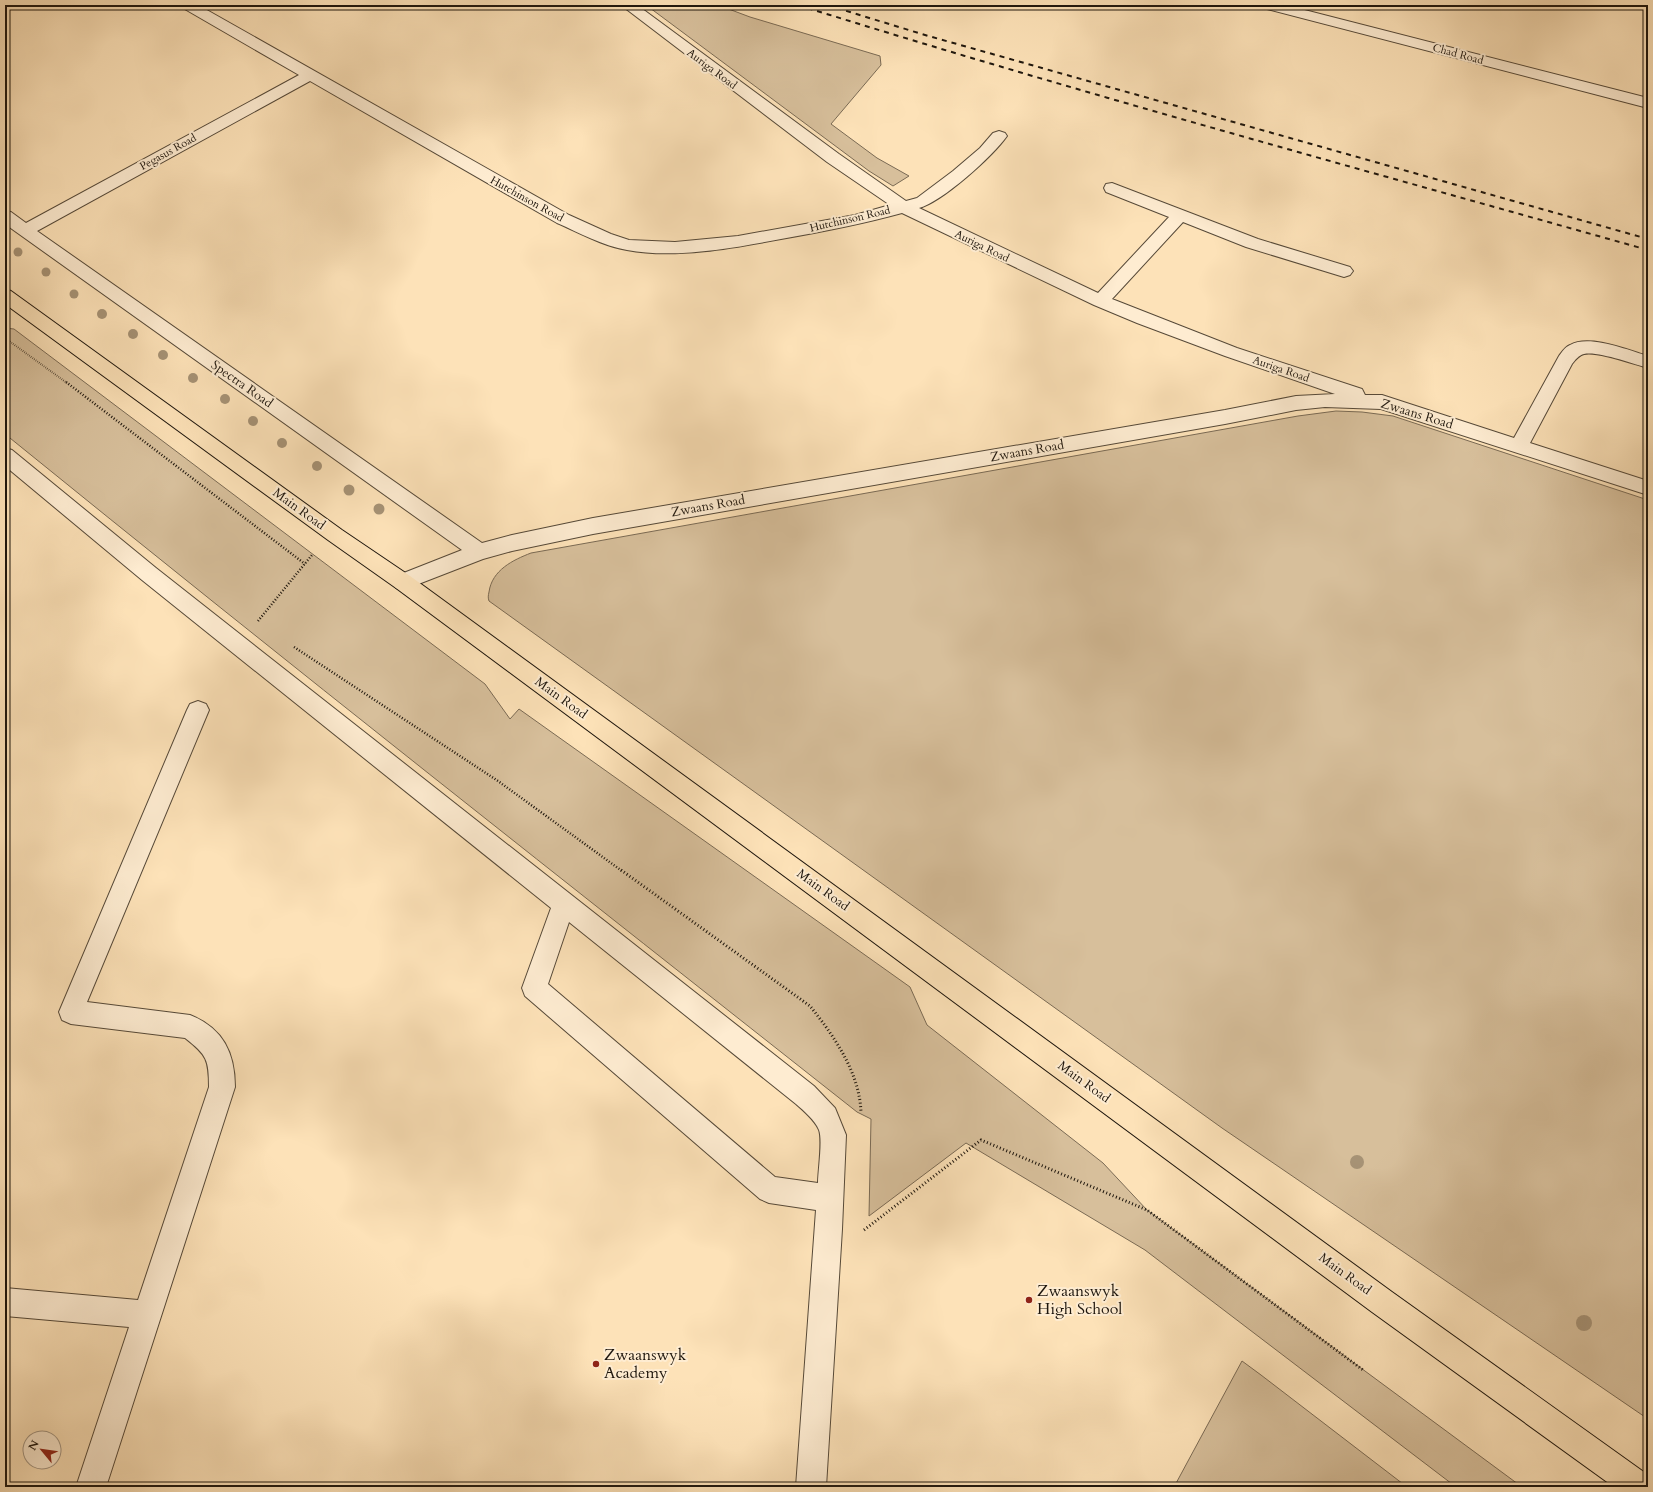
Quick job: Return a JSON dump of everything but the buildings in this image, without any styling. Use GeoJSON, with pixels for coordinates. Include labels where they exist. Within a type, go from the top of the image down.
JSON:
{"type":"FeatureCollection","features":[{"type":"Feature","properties":{"kind":"main road","name":"Main Road"},"geometry":{"type":"LineString","coordinates":[[5,295],[335,535],[403,582],[1382,1302],[1639,1487]]}},
{"type":"Feature","properties":{"kind":"street","name":"Hutchinson Road"},"geometry":{"type":"LineString","coordinates":[[188,5],[563,219],[605,238],[628,245],[675,248],[738,242],[855,220],[923,202],[986,151],[999,136]]}},
{"type":"Feature","properties":{"kind":"street","name":"Auriga Road"},"geometry":{"type":"LineString","coordinates":[[628,5],[833,158],[903,207],[1100,301],[1143,319],[1231,352],[1382,402]]}},
{"type":"Feature","properties":{"kind":"street","name":"Chad Road"},"geometry":{"type":"LineString","coordinates":[[1268,5],[1648,103]]}},
{"type":"Feature","properties":{"kind":"street","name":"Pegasus Road"},"geometry":{"type":"LineString","coordinates":[[26,230],[310,75]]}},
{"type":"Feature","properties":{"kind":"street"},"geometry":{"type":"LineString","coordinates":[[1112,188],[1252,243],[1344,271]]}},
{"type":"Feature","properties":{"kind":"street"},"geometry":{"type":"LineString","coordinates":[[1100,301],[1180,215]]}},
{"type":"Feature","properties":{"kind":"street","name":"Spectra Road"},"geometry":{"type":"LineString","coordinates":[[5,216],[479,552]]}},
{"type":"Feature","properties":{"kind":"street"},"geometry":{"type":"LineString","coordinates":[[1519,446],[1570,353],[1580,348],[1594,348],[1648,362]]}},
{"type":"Feature","properties":{"kind":"street","name":"Zwaans Road"},"geometry":{"type":"LineString","coordinates":[[403,582],[479,552],[512,543],[593,526],[1296,403],[1325,400],[1382,402],[1648,488]]}},
{"type":"Feature","properties":{"kind":"street"},"geometry":{"type":"LineString","coordinates":[[5,455],[148,574],[822,1110],[832,1126],[833,1135],[811,1487]]}},
{"type":"Feature","properties":{"kind":"street"},"geometry":{"type":"LineString","coordinates":[[91,1487],[222,1087],[222,1066],[218,1052],[206,1038],[190,1027],[71,1012],[198,710]]}},
{"type":"Feature","properties":{"kind":"street"},"geometry":{"type":"LineString","coordinates":[[564,904],[534,988],[769,1190],[830,1198]]}},
{"type":"Feature","properties":{"kind":"street"},"geometry":{"type":"LineString","coordinates":[[5,1302],[147,1315]]}},
{"type":"Feature","properties":{"kind":"path"},"geometry":{"type":"LineString","coordinates":[[5,338],[47,368],[304,564]]}},
{"type":"Feature","properties":{"kind":"path"},"geometry":{"type":"LineString","coordinates":[[263,627],[256,622],[312,554]]}},
{"type":"Feature","properties":{"kind":"path"},"geometry":{"type":"LineString","coordinates":[[289,644],[498,781],[810,1006],[828,1027],[845,1055],[861,1101],[861,1117]]}},
{"type":"Feature","properties":{"kind":"path"},"geometry":{"type":"LineString","coordinates":[[861,1225],[861,1233],[981,1140],[1147,1210],[1363,1370]]}},
{"type":"Feature","properties":{"kind":"shaded area"},"geometry":{"type":"Polygon","coordinates":[[[646,5],[718,5],[750,17],[880,56],[881,65],[831,124],[877,158],[909,176],[893,186],[869,171],[646,5]]]}},
{"type":"Feature","properties":{"kind":"shaded area"},"geometry":{"type":"Polygon","coordinates":[[[5,328],[14,329],[485,684],[510,719],[519,709],[910,987],[927,1025],[1103,1163],[1147,1210],[1522,1487],[1456,1487],[1145,1250],[966,1143],[869,1216],[871,1119],[857,1112],[537,859],[217,605],[5,434],[5,328]]]}},
{"type":"Feature","properties":{"kind":"shaded area"},"geometry":{"type":"Polygon","coordinates":[[[1336,411],[1362,412],[1393,416],[1648,500],[1648,1419],[1222,1128],[488,599],[491,584],[499,572],[517,559],[531,553],[1298,416],[1336,411]]]}},
{"type":"Feature","properties":{"kind":"shaded area"},"geometry":{"type":"Polygon","coordinates":[[[1242,1361],[1261,1375],[1407,1487],[1174,1487],[1242,1361]]]}},
{"type":"Feature","properties":{"kind":"railway"},"geometry":{"type":"LineString","coordinates":[[798,5],[904,38],[1116,100],[1648,250]]}},
{"type":"Feature","properties":{"kind":"railway"},"geometry":{"type":"LineString","coordinates":[[827,5],[925,35],[1648,239]]}},
{"type":"Feature","properties":{"kind":"place","name":"Zwaanswyk High School"},"geometry":{"type":"Point","coordinates":[1029,1300]}},
{"type":"Feature","properties":{"kind":"place","name":"Zwaanswyk Academy"},"geometry":{"type":"Point","coordinates":[596,1364]}}]}
